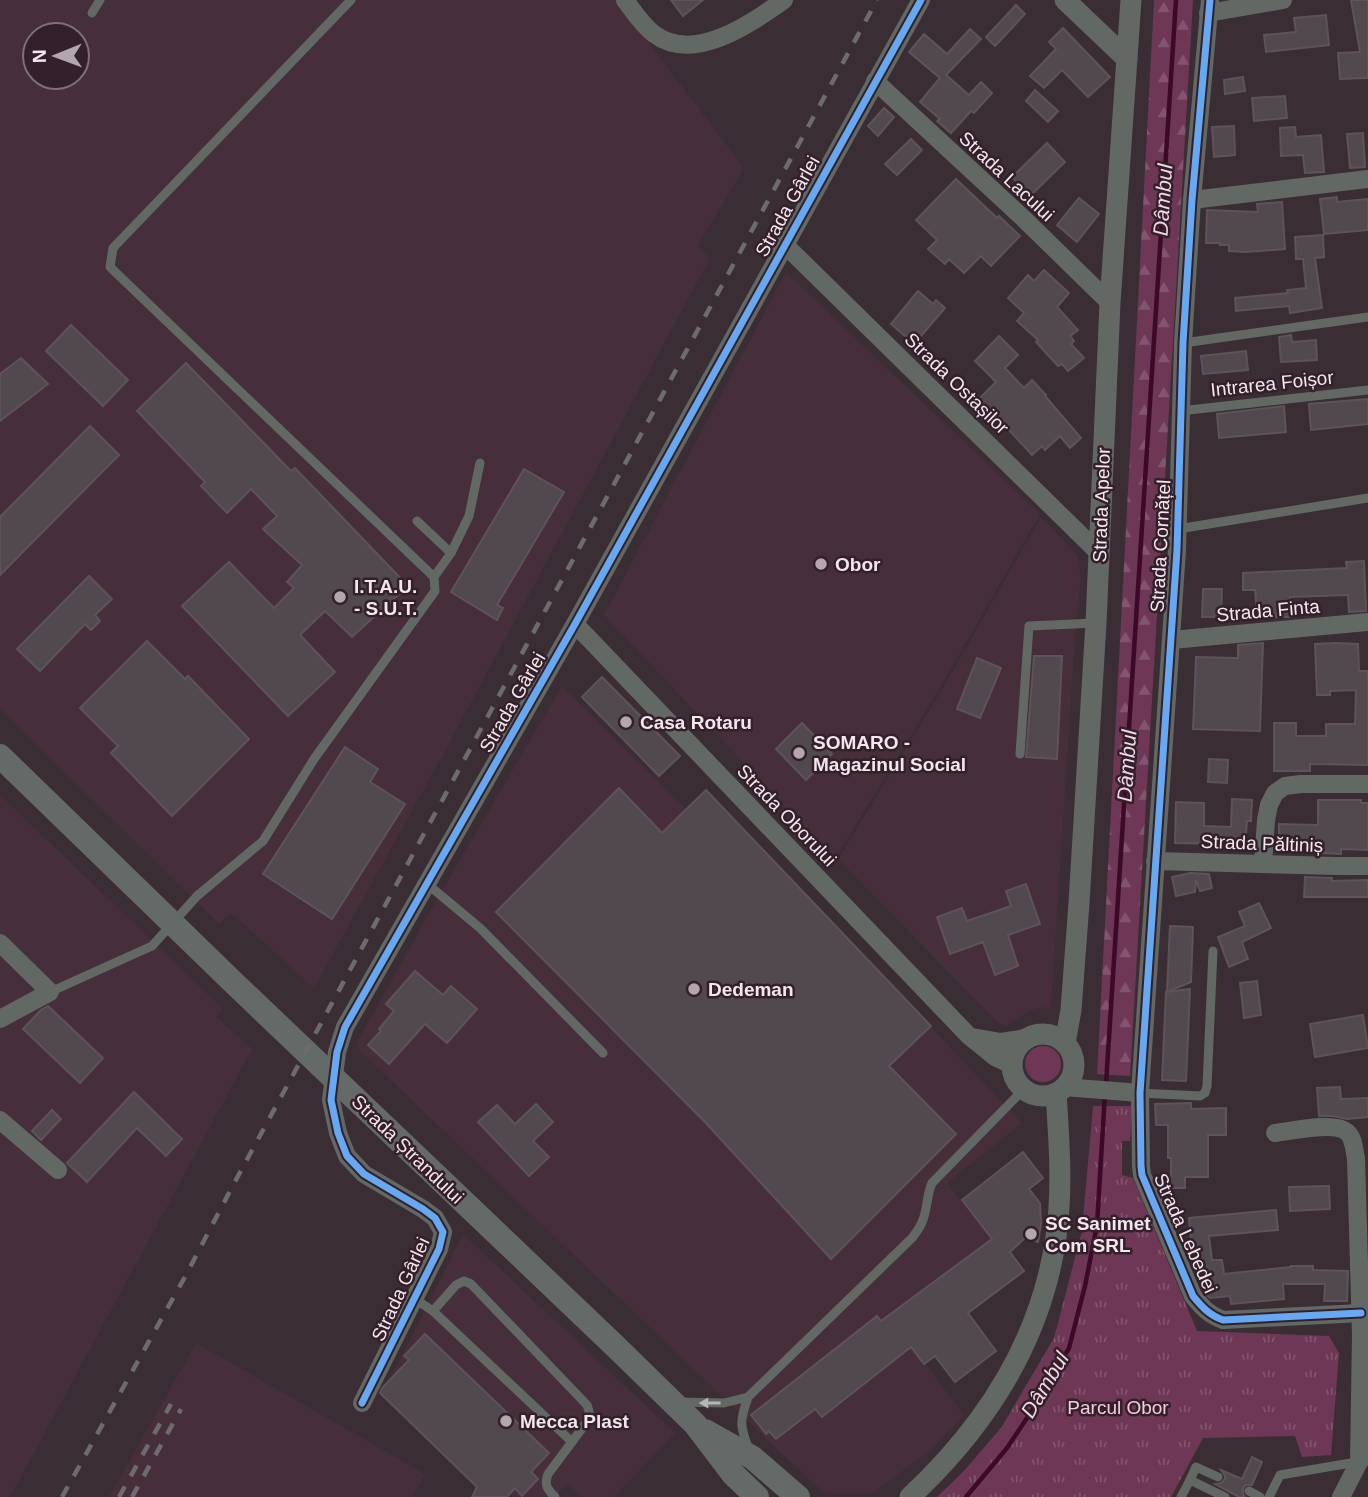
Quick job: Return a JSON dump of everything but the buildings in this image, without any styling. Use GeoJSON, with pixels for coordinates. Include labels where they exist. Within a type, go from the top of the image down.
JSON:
{"type":"FeatureCollection","features":[{"type":"Feature","properties":{"kind":"main road","name":"Strada Ștrandului"},"geometry":{"type":"LineString","coordinates":[[0,756],[695,1424],[733,1474],[757,1497]]}},
{"type":"Feature","properties":{"kind":"main road","name":"Strada Ștrandului"},"geometry":{"type":"LineString","coordinates":[[695,1424],[753,1458],[798,1497]]}},
{"type":"Feature","properties":{"kind":"street"},"geometry":{"type":"LineString","coordinates":[[625,0],[652,33],[685,45],[711,40],[743,27],[784,0]]}},
{"type":"Feature","properties":{"kind":"street","name":"Strada Gârlei"},"geometry":{"type":"LineString","coordinates":[[362,1403],[439,1250],[443,1232],[435,1218],[364,1174],[346,1156],[331,1100],[337,1052],[345,1027],[575,624],[921,0]]}},
{"type":"Feature","properties":{"kind":"street"},"geometry":{"type":"LineString","coordinates":[[1065,0],[1127,59]]}},
{"type":"Feature","properties":{"kind":"street","name":"Strada Apelor"},"geometry":{"type":"LineString","coordinates":[[1046,1038],[1071,1010],[1096,623],[1110,303],[1131,0]]}},
{"type":"Feature","properties":{"kind":"street"},"geometry":{"type":"LineString","coordinates":[[1209,6],[1283,0]]}},
{"type":"Feature","properties":{"kind":"street","name":"Strada Cornățel"},"geometry":{"type":"LineString","coordinates":[[1136,1093],[1171,640],[1178,529],[1182,342],[1209,6]]}},
{"type":"Feature","properties":{"kind":"street","name":"Strada Lacului"},"geometry":{"type":"LineString","coordinates":[[875,81],[1110,303]]}},
{"type":"Feature","properties":{"kind":"street"},"geometry":{"type":"LineString","coordinates":[[1192,200],[1368,179]]}},
{"type":"Feature","properties":{"kind":"street","name":"Strada Ostașilor"},"geometry":{"type":"LineString","coordinates":[[784,244],[1099,553]]}},
{"type":"Feature","properties":{"kind":"street","name":"Strada Finta"},"geometry":{"type":"LineString","coordinates":[[1171,640],[1368,622]]}},
{"type":"Feature","properties":{"kind":"street","name":"Strada Oborului"},"geometry":{"type":"LineString","coordinates":[[575,624],[969,1036],[989,1053],[1012,1065]]}},
{"type":"Feature","properties":{"kind":"street"},"geometry":{"type":"LineString","coordinates":[[1263,864],[1266,820],[1275,793],[1285,786],[1293,785],[1368,784]]}},
{"type":"Feature","properties":{"kind":"street","name":"Strada Păltiniș"},"geometry":{"type":"LineString","coordinates":[[1155,861],[1368,866]]}},
{"type":"Feature","properties":{"kind":"street"},"geometry":{"type":"LineString","coordinates":[[0,943],[50,992],[0,1019]]}},
{"type":"Feature","properties":{"kind":"street"},"geometry":{"type":"LineString","coordinates":[[969,1036],[1001,1042],[1046,1038],[1071,1051],[1074,1060],[1070,1079],[1045,1091]]}},
{"type":"Feature","properties":{"kind":"street"},"geometry":{"type":"LineString","coordinates":[[1046,1038],[1018,1045],[1012,1065],[1017,1082],[1045,1091],[1087,1089],[1136,1093]]}},
{"type":"Feature","properties":{"kind":"street"},"geometry":{"type":"LineString","coordinates":[[910,1497],[977,1425],[994,1400],[1030,1329],[1049,1272],[1059,1206],[1058,1125],[1045,1091]]}},
{"type":"Feature","properties":{"kind":"street","name":"Strada Lebedei"},"geometry":{"type":"LineString","coordinates":[[1136,1093],[1142,1175],[1194,1296],[1204,1309],[1223,1320],[1361,1313]]}},
{"type":"Feature","properties":{"kind":"street"},"geometry":{"type":"LineString","coordinates":[[0,1120],[58,1170]]}},
{"type":"Feature","properties":{"kind":"street"},"geometry":{"type":"LineString","coordinates":[[1275,1133],[1339,1128],[1348,1132],[1356,1158],[1364,1457],[1342,1497]]}},
{"type":"Feature","properties":{"kind":"lane"},"geometry":{"type":"LineString","coordinates":[[92,13],[100,0]]}},
{"type":"Feature","properties":{"kind":"lane"},"geometry":{"type":"LineString","coordinates":[[351,0],[113,248],[110,267],[434,577]]}},
{"type":"Feature","properties":{"kind":"lane"},"geometry":{"type":"LineString","coordinates":[[1182,342],[1368,317]]}},
{"type":"Feature","properties":{"kind":"lane","name":"Intrarea Foișor"},"geometry":{"type":"LineString","coordinates":[[1180,411],[1368,390]]}},
{"type":"Feature","properties":{"kind":"lane"},"geometry":{"type":"LineString","coordinates":[[50,992],[152,946],[197,896],[263,841],[314,759],[435,592],[434,577],[451,553],[469,516],[480,463]]}},
{"type":"Feature","properties":{"kind":"lane"},"geometry":{"type":"LineString","coordinates":[[1178,529],[1368,498]]}},
{"type":"Feature","properties":{"kind":"lane"},"geometry":{"type":"LineString","coordinates":[[417,521],[451,553]]}},
{"type":"Feature","properties":{"kind":"lane"},"geometry":{"type":"LineString","coordinates":[[1020,754],[1029,626],[1096,623]]}},
{"type":"Feature","properties":{"kind":"lane"},"geometry":{"type":"LineString","coordinates":[[426,883],[480,928],[603,1053]]}},
{"type":"Feature","properties":{"kind":"lane"},"geometry":{"type":"LineString","coordinates":[[1136,1093],[1200,1096],[1205,1093],[1213,951]]}},
{"type":"Feature","properties":{"kind":"lane"},"geometry":{"type":"LineString","coordinates":[[671,1401],[724,1403],[748,1396],[913,1237],[922,1225],[927,1194],[932,1183],[1045,1091]]}},
{"type":"Feature","properties":{"kind":"lane"},"geometry":{"type":"LineString","coordinates":[[433,1311],[456,1285],[464,1281],[471,1284],[587,1405],[589,1419],[548,1474],[545,1482],[555,1497]]}},
{"type":"Feature","properties":{"kind":"lane"},"geometry":{"type":"LineString","coordinates":[[415,1299],[433,1311],[572,1442]]}},
{"type":"Feature","properties":{"kind":"lane"},"geometry":{"type":"LineString","coordinates":[[748,1396],[742,1415],[742,1432],[753,1458]]}},
{"type":"Feature","properties":{"kind":"lane"},"geometry":{"type":"LineString","coordinates":[[1269,1497],[1280,1475],[1364,1457]]}},
{"type":"Feature","properties":{"kind":"lane"},"geometry":{"type":"LineString","coordinates":[[1181,1497],[1196,1467],[1218,1477]]}},
{"type":"Feature","properties":{"kind":"lane"},"geometry":{"type":"LineString","coordinates":[[1190,1480],[1225,1497]]}},
{"type":"Feature","properties":{"kind":"lane"},"geometry":{"type":"LineString","coordinates":[[1249,1491],[1260,1497]]}},
{"type":"Feature","properties":{"kind":"shaded area"},"geometry":{"type":"Polygon","coordinates":[[[0,0],[616,0],[744,168],[697,246],[710,258],[314,988],[231,913],[219,924],[0,709],[0,0]]]}},
{"type":"Feature","properties":{"kind":"shaded area","name":"Obor"},"geometry":{"type":"Polygon","coordinates":[[[786,272],[1040,514],[941,686],[835,859],[604,615],[786,272]]]}},
{"type":"Feature","properties":{"kind":"shaded area"},"geometry":{"type":"Polygon","coordinates":[[[1041,517],[1078,556],[1081,579],[1051,1007],[1029,1011],[1006,1026],[999,1024],[838,859],[943,688],[1041,517]]]}},
{"type":"Feature","properties":{"kind":"shaded area"},"geometry":{"type":"Polygon","coordinates":[[[562,686],[686,809],[706,790],[1022,1123],[947,1183],[991,1239],[889,1316],[964,1415],[928,1452],[873,1493],[827,1493],[815,1485],[355,1046],[562,686]]]}},
{"type":"Feature","properties":{"kind":"shaded area"},"geometry":{"type":"Polygon","coordinates":[[[0,795],[222,1008],[216,1017],[252,1049],[10,1497],[0,1497],[0,795]]]}},
{"type":"Feature","properties":{"kind":"shaded area","name":"Mecca Plast"},"geometry":{"type":"Polygon","coordinates":[[[463,1234],[675,1433],[614,1497],[581,1497],[567,1483],[555,1497],[514,1497],[390,1379],[463,1234]]]}},
{"type":"Feature","properties":{"kind":"shaded area"},"geometry":{"type":"Polygon","coordinates":[[[196,1343],[425,1474],[413,1497],[109,1497],[196,1343]]]}},
{"type":"Feature","properties":{"kind":"green space"},"geometry":{"type":"Polygon","coordinates":[[[1154,0],[1193,0],[1130,1076],[1097,1074],[1154,0]]]}},
{"type":"Feature","properties":{"kind":"green space"},"geometry":{"type":"Polygon","coordinates":[[[1043,1046],[1056,1051],[1061,1064],[1056,1077],[1043,1082],[1030,1077],[1025,1064],[1030,1051],[1043,1046]]]}},
{"type":"Feature","properties":{"kind":"green space","name":"Parcul Obor"},"geometry":{"type":"Polygon","coordinates":[[[1093,1106],[1132,1106],[1130,1141],[1122,1141],[1122,1175],[1133,1178],[1197,1331],[1329,1336],[1339,1353],[1331,1455],[1302,1457],[1295,1436],[1203,1438],[1171,1497],[937,1497],[1001,1428],[1054,1338],[1082,1231],[1093,1106]]]}},
{"type":"Feature","properties":{"kind":"waterway","name":"Dâmbul"},"geometry":{"type":"LineString","coordinates":[[1106,1084],[1176,0]]}},
{"type":"Feature","properties":{"kind":"waterway","name":"Dâmbul"},"geometry":{"type":"LineString","coordinates":[[966,1497],[1007,1448],[1069,1348],[1097,1225],[1105,1093]]}},
{"type":"Feature","properties":{"kind":"railway"},"geometry":{"type":"LineString","coordinates":[[62,1497],[186,1275],[877,0]]}},
{"type":"Feature","properties":{"kind":"railway"},"geometry":{"type":"LineString","coordinates":[[119,1497],[171,1404]]}},
{"type":"Feature","properties":{"kind":"railway"},"geometry":{"type":"LineString","coordinates":[[132,1497],[181,1409]]}},
{"type":"Feature","properties":{"kind":"cycle path"},"geometry":{"type":"LineString","coordinates":[[362,1403],[439,1249],[443,1232],[435,1218],[364,1174],[347,1156],[338,1133],[331,1100],[337,1052],[345,1027],[575,624],[921,0]]}},
{"type":"Feature","properties":{"kind":"cycle path"},"geometry":{"type":"LineString","coordinates":[[1210,0],[1192,200],[1183,343],[1177,550],[1140,1093],[1142,1175],[1193,1296],[1214,1316],[1223,1320],[1361,1313]]}},
{"type":"Feature","properties":{"kind":"place","name":"Obor"},"geometry":{"type":"Point","coordinates":[821,564]}},
{"type":"Feature","properties":{"kind":"place","name":"I.T.A.U. - S.U.T."},"geometry":{"type":"Point","coordinates":[340,597]}},
{"type":"Feature","properties":{"kind":"place","name":"Casa Rotaru"},"geometry":{"type":"Point","coordinates":[626,722]}},
{"type":"Feature","properties":{"kind":"place","name":"SOMARO - Magazinul Social"},"geometry":{"type":"Point","coordinates":[799,753]}},
{"type":"Feature","properties":{"kind":"place","name":"Dedeman"},"geometry":{"type":"Point","coordinates":[694,989]}},
{"type":"Feature","properties":{"kind":"place","name":"SC Sanimet Com SRL"},"geometry":{"type":"Point","coordinates":[1031,1234]}},
{"type":"Feature","properties":{"kind":"place","name":"Mecca Plast"},"geometry":{"type":"Point","coordinates":[506,1421]}}]}
